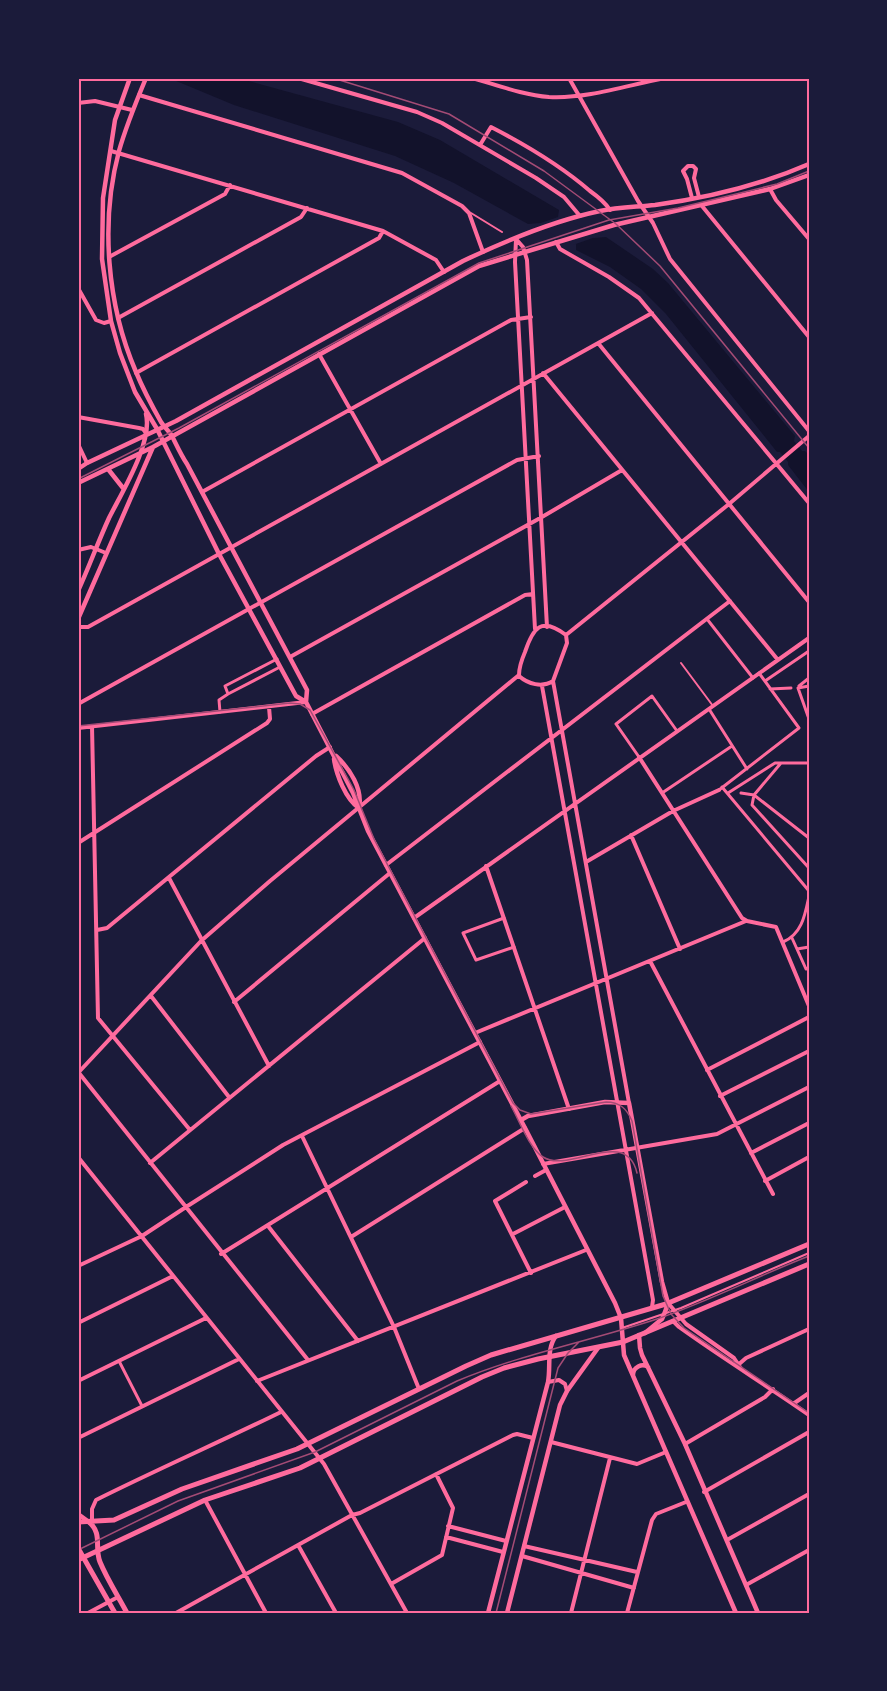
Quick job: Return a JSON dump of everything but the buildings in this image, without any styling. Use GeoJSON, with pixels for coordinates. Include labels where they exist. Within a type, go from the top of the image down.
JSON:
{"type":"FeatureCollection","features":[{"type":"Feature","properties":{"kind":"main road"},"geometry":{"type":"LineString","coordinates":[[78,1522],[114,1520],[182,1489],[308,1444],[491,1355],[668,1303],[809,1244]]}},
{"type":"Feature","properties":{"kind":"main road"},"geometry":{"type":"LineString","coordinates":[[81,1559],[205,1500],[320,1458],[504,1368],[623,1342],[809,1264]]}},
{"type":"Feature","properties":{"kind":"main road"},"geometry":{"type":"LineString","coordinates":[[90,1522],[99,1538],[99,1560],[127,1613]]}},
{"type":"Feature","properties":{"kind":"main road"},"geometry":{"type":"LineString","coordinates":[[78,1548],[81,1559],[115,1613]]}},
{"type":"Feature","properties":{"kind":"street"},"geometry":{"type":"LineString","coordinates":[[130,78],[119,107],[103,198],[101,227],[104,279],[111,321],[128,375],[145,411],[157,429],[219,554],[296,696],[306,702]]}},
{"type":"Feature","properties":{"kind":"street"},"geometry":{"type":"LineString","coordinates":[[146,78],[132,110],[118,153],[111,199],[109,257],[118,318],[136,373],[290,657],[307,690],[306,702],[312,714],[334,754],[346,765],[361,794],[359,808]]}},
{"type":"Feature","properties":{"kind":"street"},"geometry":{"type":"LineString","coordinates":[[298,78],[417,112],[442,123],[564,197],[580,217]]}},
{"type":"Feature","properties":{"kind":"street"},"geometry":{"type":"LineString","coordinates":[[472,78],[537,96],[558,97],[665,78]]}},
{"type":"Feature","properties":{"kind":"street"},"geometry":{"type":"LineString","coordinates":[[569,78],[638,201],[649,216],[670,259],[809,431]]}},
{"type":"Feature","properties":{"kind":"street"},"geometry":{"type":"LineString","coordinates":[[139,95],[402,173],[462,206],[470,213],[483,252]]}},
{"type":"Feature","properties":{"kind":"street"},"geometry":{"type":"LineString","coordinates":[[78,104],[95,101],[132,110]]}},
{"type":"Feature","properties":{"kind":"street"},"geometry":{"type":"LineString","coordinates":[[480,145],[491,127],[520,142],[563,170],[603,201],[610,210]]}},
{"type":"Feature","properties":{"kind":"street"},"geometry":{"type":"LineString","coordinates":[[111,151],[383,231],[436,260],[444,272]]}},
{"type":"Feature","properties":{"kind":"street"},"geometry":{"type":"LineString","coordinates":[[78,469],[164,426],[483,252],[572,219],[610,210],[699,197],[767,180],[809,164]]}},
{"type":"Feature","properties":{"kind":"street"},"geometry":{"type":"LineString","coordinates":[[692,198],[687,179],[683,174],[688,166],[696,169],[694,178],[699,197]]}},
{"type":"Feature","properties":{"kind":"street"},"geometry":{"type":"LineString","coordinates":[[78,483],[140,454],[487,263],[595,230],[770,189],[809,175]]}},
{"type":"Feature","properties":{"kind":"street"},"geometry":{"type":"LineString","coordinates":[[109,257],[225,194],[230,185]]}},
{"type":"Feature","properties":{"kind":"street"},"geometry":{"type":"LineString","coordinates":[[770,189],[776,200],[809,239]]}},
{"type":"Feature","properties":{"kind":"street"},"geometry":{"type":"LineString","coordinates":[[702,206],[809,337]]}},
{"type":"Feature","properties":{"kind":"street"},"geometry":{"type":"LineString","coordinates":[[118,318],[302,217],[307,208]]}},
{"type":"Feature","properties":{"kind":"street"},"geometry":{"type":"LineString","coordinates":[[136,373],[379,238],[383,231]]}},
{"type":"Feature","properties":{"kind":"street"},"geometry":{"type":"LineString","coordinates":[[516,239],[525,252],[531,317],[547,627]]}},
{"type":"Feature","properties":{"kind":"street"},"geometry":{"type":"LineString","coordinates":[[308,1360],[78,1073],[201,941],[519,675],[525,650],[535,629],[514,255],[516,239]]}},
{"type":"Feature","properties":{"kind":"street"},"geometry":{"type":"LineString","coordinates":[[558,242],[560,249],[609,277],[639,298],[809,503]]}},
{"type":"Feature","properties":{"kind":"street"},"geometry":{"type":"LineString","coordinates":[[78,288],[96,320],[104,323],[111,321]]}},
{"type":"Feature","properties":{"kind":"street"},"geometry":{"type":"LineString","coordinates":[[78,627],[88,627],[652,313]]}},
{"type":"Feature","properties":{"kind":"street"},"geometry":{"type":"LineString","coordinates":[[202,492],[514,318],[531,317]]}},
{"type":"Feature","properties":{"kind":"street"},"geometry":{"type":"LineString","coordinates":[[598,343],[809,602]]}},
{"type":"Feature","properties":{"kind":"street"},"geometry":{"type":"LineString","coordinates":[[319,354],[381,464]]}},
{"type":"Feature","properties":{"kind":"street"},"geometry":{"type":"LineString","coordinates":[[543,373],[778,660]]}},
{"type":"Feature","properties":{"kind":"street"},"geometry":{"type":"LineString","coordinates":[[78,591],[140,454],[146,434],[145,411]]}},
{"type":"Feature","properties":{"kind":"street"},"geometry":{"type":"LineString","coordinates":[[78,417],[143,429],[146,434]]}},
{"type":"Feature","properties":{"kind":"street"},"geometry":{"type":"LineString","coordinates":[[566,635],[729,504],[809,436]]}},
{"type":"Feature","properties":{"kind":"street"},"geometry":{"type":"LineString","coordinates":[[78,444],[87,463]]}},
{"type":"Feature","properties":{"kind":"street"},"geometry":{"type":"LineString","coordinates":[[78,619],[153,447]]}},
{"type":"Feature","properties":{"kind":"street"},"geometry":{"type":"LineString","coordinates":[[78,704],[517,460],[539,456]]}},
{"type":"Feature","properties":{"kind":"street"},"geometry":{"type":"LineString","coordinates":[[108,469],[123,488]]}},
{"type":"Feature","properties":{"kind":"street"},"geometry":{"type":"LineString","coordinates":[[290,657],[622,470]]}},
{"type":"Feature","properties":{"kind":"street"},"geometry":{"type":"LineString","coordinates":[[78,550],[97,549],[106,553]]}},
{"type":"Feature","properties":{"kind":"street"},"geometry":{"type":"LineString","coordinates":[[312,714],[525,596],[533,594]]}},
{"type":"Feature","properties":{"kind":"street"},"geometry":{"type":"LineString","coordinates":[[386,865],[730,601]]}},
{"type":"Feature","properties":{"kind":"street"},"geometry":{"type":"LineString","coordinates":[[707,619],[753,678]]}},
{"type":"Feature","properties":{"kind":"street"},"geometry":{"type":"LineString","coordinates":[[535,629],[547,627],[559,630],[566,635],[567,643],[553,681],[657,1258],[668,1303],[674,1311],[679,1327],[737,1366],[742,1372],[772,1389],[809,1415]]}},
{"type":"Feature","properties":{"kind":"street"},"geometry":{"type":"LineString","coordinates":[[414,918],[809,638]]}},
{"type":"Feature","properties":{"kind":"street"},"geometry":{"type":"LineString","coordinates":[[765,681],[809,651]]}},
{"type":"Feature","properties":{"kind":"street"},"geometry":{"type":"LineString","coordinates":[[228,694],[225,687],[277,659]]}},
{"type":"Feature","properties":{"kind":"street"},"geometry":{"type":"LineString","coordinates":[[220,712],[219,700],[281,666]]}},
{"type":"Feature","properties":{"kind":"street"},"geometry":{"type":"LineString","coordinates":[[586,862],[673,811],[720,788],[747,770],[799,728],[759,673]]}},
{"type":"Feature","properties":{"kind":"street"},"geometry":{"type":"LineString","coordinates":[[519,675],[523,679],[542,686],[553,681]]}},
{"type":"Feature","properties":{"kind":"street"},"geometry":{"type":"LineString","coordinates":[[798,688],[809,678]]}},
{"type":"Feature","properties":{"kind":"street"},"geometry":{"type":"LineString","coordinates":[[542,686],[626,1149],[652,1307]]}},
{"type":"Feature","properties":{"kind":"street"},"geometry":{"type":"LineString","coordinates":[[798,688],[809,686]]}},
{"type":"Feature","properties":{"kind":"street"},"geometry":{"type":"LineString","coordinates":[[770,688],[791,688]]}},
{"type":"Feature","properties":{"kind":"street"},"geometry":{"type":"LineString","coordinates":[[798,688],[809,719]]}},
{"type":"Feature","properties":{"kind":"street"},"geometry":{"type":"LineString","coordinates":[[677,731],[652,696],[616,724],[742,918],[747,921],[774,925],[809,1006]]}},
{"type":"Feature","properties":{"kind":"street"},"geometry":{"type":"LineString","coordinates":[[78,728],[306,702]]}},
{"type":"Feature","properties":{"kind":"street"},"geometry":{"type":"LineString","coordinates":[[78,843],[267,723],[270,719],[269,707]]}},
{"type":"Feature","properties":{"kind":"street"},"geometry":{"type":"LineString","coordinates":[[711,707],[747,770]]}},
{"type":"Feature","properties":{"kind":"street"},"geometry":{"type":"LineString","coordinates":[[92,726],[98,1018],[190,1130]]}},
{"type":"Feature","properties":{"kind":"street"},"geometry":{"type":"LineString","coordinates":[[662,793],[732,746]]}},
{"type":"Feature","properties":{"kind":"street"},"geometry":{"type":"LineString","coordinates":[[97,930],[107,928],[316,756],[330,747]]}},
{"type":"Feature","properties":{"kind":"street"},"geometry":{"type":"LineString","coordinates":[[334,754],[335,769],[352,802],[359,808],[368,831],[521,1120],[621,1318],[624,1355],[736,1613]]}},
{"type":"Feature","properties":{"kind":"street"},"geometry":{"type":"LineString","coordinates":[[728,793],[775,763],[809,764]]}},
{"type":"Feature","properties":{"kind":"street"},"geometry":{"type":"LineString","coordinates":[[781,763],[754,795],[752,805],[809,868]]}},
{"type":"Feature","properties":{"kind":"street"},"geometry":{"type":"LineString","coordinates":[[720,788],[728,793],[809,891]]}},
{"type":"Feature","properties":{"kind":"street"},"geometry":{"type":"LineString","coordinates":[[728,793],[735,792]]}},
{"type":"Feature","properties":{"kind":"street"},"geometry":{"type":"LineString","coordinates":[[741,793],[754,795],[809,838]]}},
{"type":"Feature","properties":{"kind":"street"},"geometry":{"type":"LineString","coordinates":[[632,835],[680,949]]}},
{"type":"Feature","properties":{"kind":"street"},"geometry":{"type":"LineString","coordinates":[[486,866],[569,1108]]}},
{"type":"Feature","properties":{"kind":"street"},"geometry":{"type":"LineString","coordinates":[[234,1002],[390,873]]}},
{"type":"Feature","properties":{"kind":"street"},"geometry":{"type":"LineString","coordinates":[[168,878],[269,1066]]}},
{"type":"Feature","properties":{"kind":"street"},"geometry":{"type":"LineString","coordinates":[[783,942],[792,938],[803,921],[809,896]]}},
{"type":"Feature","properties":{"kind":"street"},"geometry":{"type":"LineString","coordinates":[[504,918],[463,933],[476,960],[514,946]]}},
{"type":"Feature","properties":{"kind":"street"},"geometry":{"type":"LineString","coordinates":[[475,1033],[747,921]]}},
{"type":"Feature","properties":{"kind":"street"},"geometry":{"type":"LineString","coordinates":[[150,1163],[425,938]]}},
{"type":"Feature","properties":{"kind":"street"},"geometry":{"type":"LineString","coordinates":[[792,938],[806,969],[809,969]]}},
{"type":"Feature","properties":{"kind":"street"},"geometry":{"type":"LineString","coordinates":[[797,949],[809,947]]}},
{"type":"Feature","properties":{"kind":"street"},"geometry":{"type":"LineString","coordinates":[[650,961],[773,1194]]}},
{"type":"Feature","properties":{"kind":"street"},"geometry":{"type":"LineString","coordinates":[[151,996],[229,1097]]}},
{"type":"Feature","properties":{"kind":"street"},"geometry":{"type":"LineString","coordinates":[[707,1070],[809,1017]]}},
{"type":"Feature","properties":{"kind":"street"},"geometry":{"type":"LineString","coordinates":[[78,1266],[142,1236],[283,1145],[480,1042]]}},
{"type":"Feature","properties":{"kind":"street"},"geometry":{"type":"LineString","coordinates":[[720,1096],[809,1051]]}},
{"type":"Feature","properties":{"kind":"street"},"geometry":{"type":"LineString","coordinates":[[221,1254],[500,1081]]}},
{"type":"Feature","properties":{"kind":"street"},"geometry":{"type":"LineString","coordinates":[[543,1164],[711,1135],[809,1087]]}},
{"type":"Feature","properties":{"kind":"street"},"geometry":{"type":"LineString","coordinates":[[521,1120],[528,1116],[569,1108],[617,1102],[629,1103]]}},
{"type":"Feature","properties":{"kind":"street"},"geometry":{"type":"LineString","coordinates":[[751,1153],[809,1124]]}},
{"type":"Feature","properties":{"kind":"street"},"geometry":{"type":"LineString","coordinates":[[351,1237],[525,1128]]}},
{"type":"Feature","properties":{"kind":"street"},"geometry":{"type":"LineString","coordinates":[[302,1136],[394,1327],[419,1389]]}},
{"type":"Feature","properties":{"kind":"street"},"geometry":{"type":"LineString","coordinates":[[78,1157],[320,1458],[407,1613]]}},
{"type":"Feature","properties":{"kind":"street"},"geometry":{"type":"LineString","coordinates":[[765,1181],[809,1157]]}},
{"type":"Feature","properties":{"kind":"street"},"geometry":{"type":"LineString","coordinates":[[535,1176],[546,1170]]}},
{"type":"Feature","properties":{"kind":"street"},"geometry":{"type":"LineString","coordinates":[[526,1182],[495,1202],[531,1273]]}},
{"type":"Feature","properties":{"kind":"street"},"geometry":{"type":"LineString","coordinates":[[513,1234],[565,1208]]}},
{"type":"Feature","properties":{"kind":"street"},"geometry":{"type":"LineString","coordinates":[[268,1226],[358,1341]]}},
{"type":"Feature","properties":{"kind":"street"},"geometry":{"type":"LineString","coordinates":[[257,1381],[586,1250]]}},
{"type":"Feature","properties":{"kind":"street"},"geometry":{"type":"LineString","coordinates":[[78,1323],[173,1276]]}},
{"type":"Feature","properties":{"kind":"street"},"geometry":{"type":"LineString","coordinates":[[668,1303],[662,1319],[642,1334],[640,1348],[685,1444],[704,1492],[749,1584],[758,1613]]}},
{"type":"Feature","properties":{"kind":"street"},"geometry":{"type":"LineString","coordinates":[[78,1381],[206,1318]]}},
{"type":"Feature","properties":{"kind":"street"},"geometry":{"type":"LineString","coordinates":[[737,1366],[746,1358],[809,1329]]}},
{"type":"Feature","properties":{"kind":"street"},"geometry":{"type":"LineString","coordinates":[[488,1613],[548,1382],[550,1347],[556,1336]]}},
{"type":"Feature","properties":{"kind":"street"},"geometry":{"type":"LineString","coordinates":[[507,1613],[560,1405],[567,1391],[598,1347]]}},
{"type":"Feature","properties":{"kind":"street"},"geometry":{"type":"LineString","coordinates":[[78,1438],[240,1359]]}},
{"type":"Feature","properties":{"kind":"street"},"geometry":{"type":"LineString","coordinates":[[119,1361],[142,1406]]}},
{"type":"Feature","properties":{"kind":"street"},"geometry":{"type":"LineString","coordinates":[[633,1377],[633,1372],[638,1367],[646,1366],[650,1369]]}},
{"type":"Feature","properties":{"kind":"street"},"geometry":{"type":"LineString","coordinates":[[548,1382],[559,1380],[565,1384],[567,1391]]}},
{"type":"Feature","properties":{"kind":"street"},"geometry":{"type":"LineString","coordinates":[[685,1444],[765,1397],[772,1389]]}},
{"type":"Feature","properties":{"kind":"street"},"geometry":{"type":"LineString","coordinates":[[793,1404],[809,1393]]}},
{"type":"Feature","properties":{"kind":"street"},"geometry":{"type":"LineString","coordinates":[[78,1514],[90,1522],[96,1500],[180,1458],[196,1454],[281,1412]]}},
{"type":"Feature","properties":{"kind":"street"},"geometry":{"type":"LineString","coordinates":[[704,1492],[809,1432]]}},
{"type":"Feature","properties":{"kind":"street"},"geometry":{"type":"LineString","coordinates":[[176,1613],[352,1515],[513,1435],[533,1438]]}},
{"type":"Feature","properties":{"kind":"street"},"geometry":{"type":"LineString","coordinates":[[551,1442],[637,1464],[666,1452]]}},
{"type":"Feature","properties":{"kind":"street"},"geometry":{"type":"LineString","coordinates":[[571,1613],[610,1458]]}},
{"type":"Feature","properties":{"kind":"street"},"geometry":{"type":"LineString","coordinates":[[391,1584],[442,1555],[453,1508],[436,1474]]}},
{"type":"Feature","properties":{"kind":"street"},"geometry":{"type":"LineString","coordinates":[[727,1540],[809,1494]]}},
{"type":"Feature","properties":{"kind":"street"},"geometry":{"type":"LineString","coordinates":[[205,1500],[266,1613]]}},
{"type":"Feature","properties":{"kind":"street"},"geometry":{"type":"LineString","coordinates":[[627,1613],[653,1517],[686,1502]]}},
{"type":"Feature","properties":{"kind":"street"},"geometry":{"type":"LineString","coordinates":[[448,1526],[506,1541]]}},
{"type":"Feature","properties":{"kind":"street"},"geometry":{"type":"LineString","coordinates":[[446,1537],[503,1552]]}},
{"type":"Feature","properties":{"kind":"street"},"geometry":{"type":"LineString","coordinates":[[298,1545],[336,1613]]}},
{"type":"Feature","properties":{"kind":"street"},"geometry":{"type":"LineString","coordinates":[[525,1546],[637,1572]]}},
{"type":"Feature","properties":{"kind":"street"},"geometry":{"type":"LineString","coordinates":[[749,1584],[809,1550]]}},
{"type":"Feature","properties":{"kind":"street"},"geometry":{"type":"LineString","coordinates":[[522,1556],[634,1588]]}},
{"type":"Feature","properties":{"kind":"street"},"geometry":{"type":"LineString","coordinates":[[88,1613],[118,1596]]}},
{"type":"Feature","properties":{"kind":"lane"},"geometry":{"type":"LineString","coordinates":[[470,213],[502,232]]}},
{"type":"Feature","properties":{"kind":"lane"},"geometry":{"type":"LineString","coordinates":[[681,663],[711,707]]}},
{"type":"Feature","properties":{"kind":"lane"},"geometry":{"type":"LineString","coordinates":[[622,1328],[674,1311],[809,1253]]}},
{"type":"Feature","properties":{"kind":"shaded area"},"geometry":{"type":"Polygon","coordinates":[[[169,78],[238,78],[398,122],[440,140],[559,210],[558,217],[594,238],[606,237],[653,269],[668,283],[795,436],[794,441],[802,451],[809,455],[809,492],[780,452],[777,452],[666,314],[641,289],[610,267],[576,250],[576,244],[540,223],[528,224],[454,183],[395,156],[234,105],[169,78]]]}},
{"type":"Feature","properties":{"kind":"pier"},"geometry":{"type":"Polygon","coordinates":[[[561,216],[596,235],[604,234],[573,245],[535,225],[561,216]]]}},
{"type":"Feature","properties":{"kind":"tram line"},"geometry":{"type":"LineString","coordinates":[[333,78],[449,114],[544,171],[616,224],[660,266],[809,448]]}},
{"type":"Feature","properties":{"kind":"tram line"},"geometry":{"type":"LineString","coordinates":[[78,479],[179,428],[479,263],[609,220],[678,208],[777,184],[809,171]]}},
{"type":"Feature","properties":{"kind":"tram line"},"geometry":{"type":"LineString","coordinates":[[78,726],[290,703],[300,704],[310,710],[354,790],[374,839],[513,1103],[520,1110],[531,1114],[606,1102],[615,1103],[628,1113],[632,1121],[663,1296],[671,1314],[684,1328],[809,1413]]}},
{"type":"Feature","properties":{"kind":"tram line"},"geometry":{"type":"LineString","coordinates":[[511,1106],[529,1141],[543,1157],[554,1161],[609,1152],[621,1153],[631,1160],[637,1173]]}},
{"type":"Feature","properties":{"kind":"tram line"},"geometry":{"type":"LineString","coordinates":[[78,1550],[178,1501],[315,1452],[457,1381],[531,1355],[657,1319],[809,1256]]}},
{"type":"Feature","properties":{"kind":"tram line"},"geometry":{"type":"LineString","coordinates":[[496,1613],[558,1368],[579,1342]]}}]}
